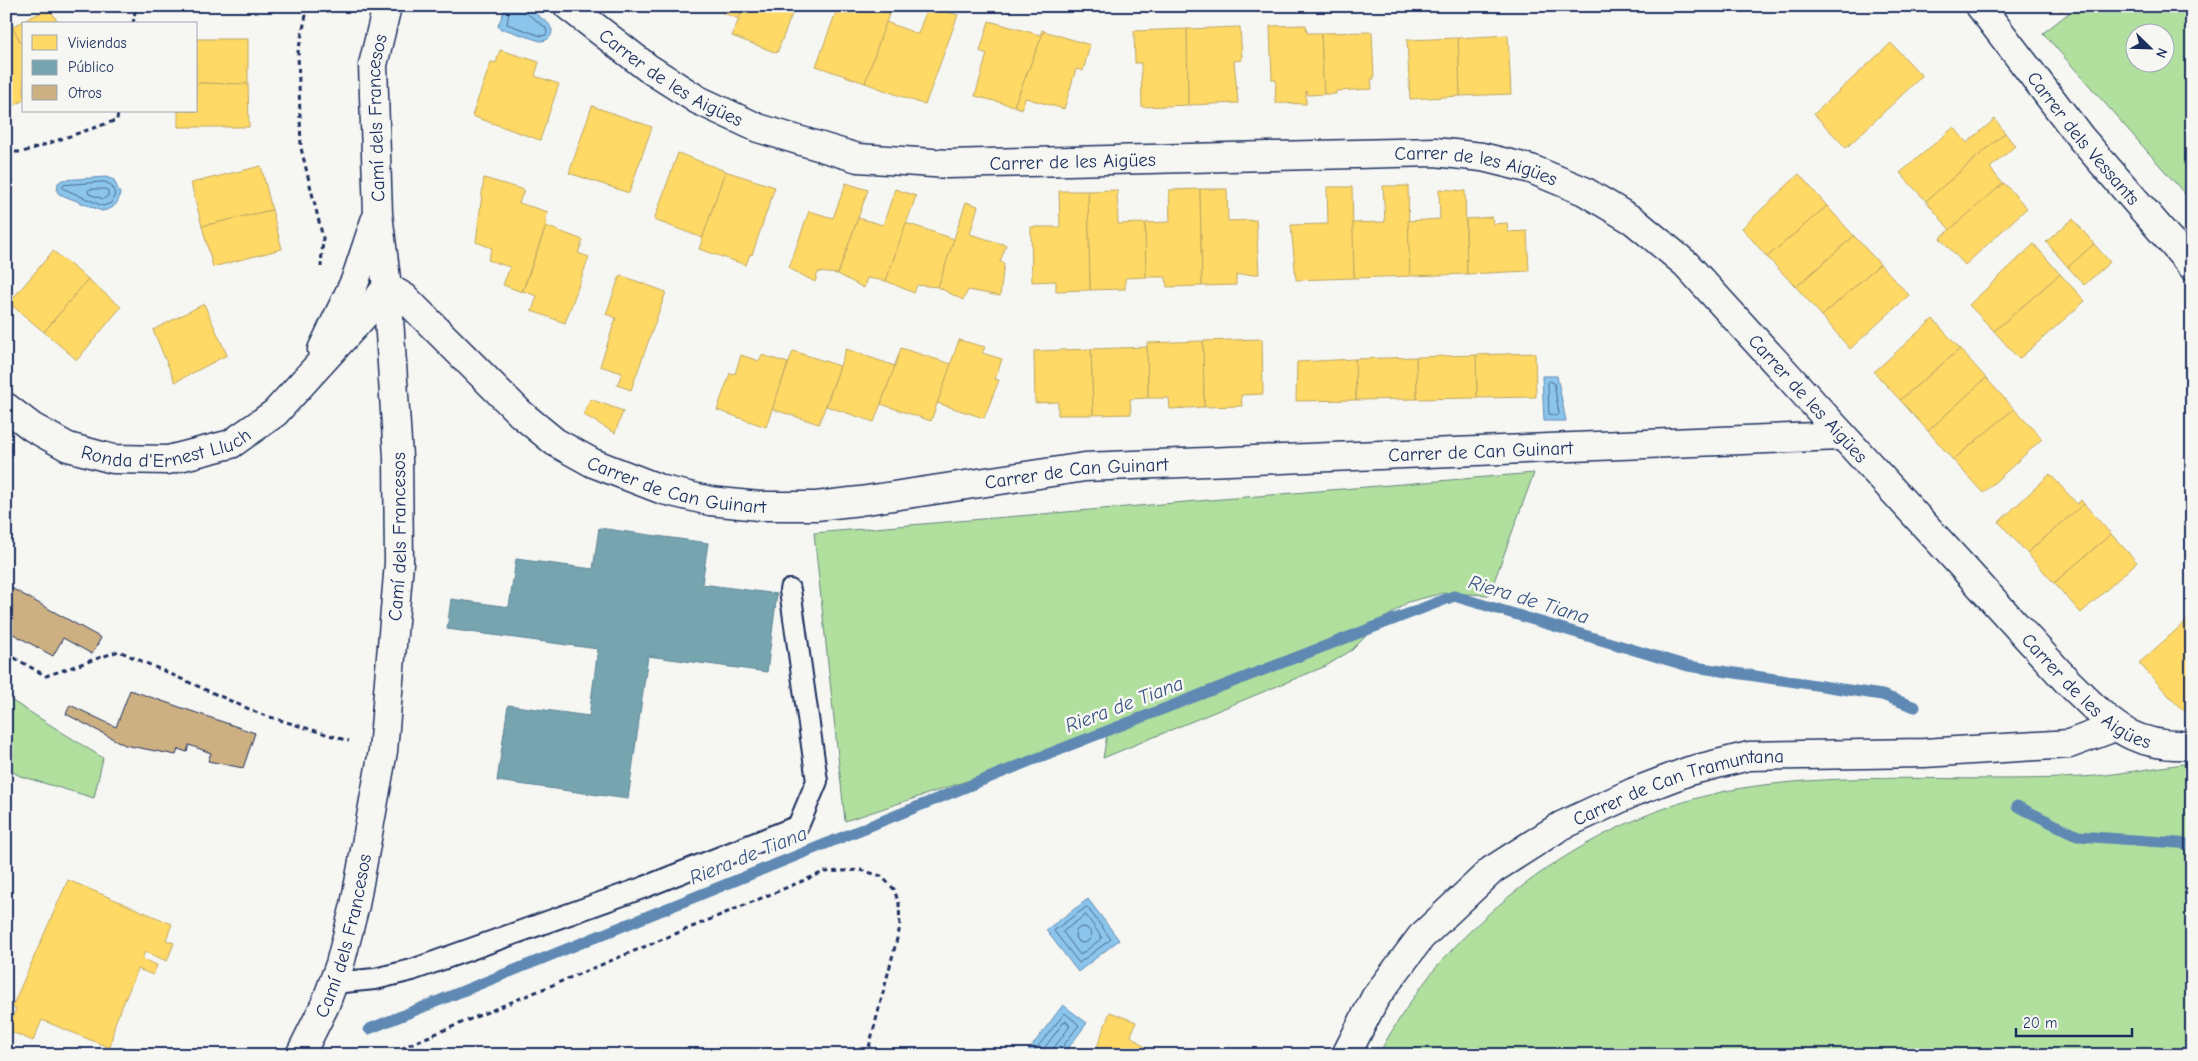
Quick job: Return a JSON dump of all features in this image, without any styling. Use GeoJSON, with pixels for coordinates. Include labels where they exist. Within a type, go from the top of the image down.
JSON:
{"type":"FeatureCollection","features":[{"type":"Feature","properties":{"kind":"street","name":"Camí dels Francesos"},"geometry":{"type":"LineString","coordinates":[[300,1055],[325,1005],[355,905],[383,751],[399,563],[398,457],[387,287],[378,214],[374,65],[386,6]]}},
{"type":"Feature","properties":{"kind":"street","name":"Carrer de les Aigües"},"geometry":{"type":"LineString","coordinates":[[568,6],[648,68],[698,100],[758,128],[858,158],[948,164],[1435,152],[1482,157],[1531,169],[1584,191],[1634,221],[1686,264],[1841,436],[2067,681],[2115,727],[2149,743],[2172,746],[2192,745]]}},
{"type":"Feature","properties":{"kind":"street","name":"Carrer dels Vessants"},"geometry":{"type":"LineString","coordinates":[[1980,6],[2081,138],[2192,266]]}},
{"type":"Feature","properties":{"kind":"street","name":"Ronda d'Ernest Lluch"},"geometry":{"type":"LineString","coordinates":[[314,372],[355,281],[378,214]]}},
{"type":"Feature","properties":{"kind":"street","name":"Ronda d'Ernest Lluch"},"geometry":{"type":"LineString","coordinates":[[6,407],[32,427],[68,447],[112,458],[168,460],[231,444],[275,413],[368,312],[387,287]]}},
{"type":"Feature","properties":{"kind":"street","name":"Carrer de Can Guinart"},"geometry":{"type":"LineString","coordinates":[[387,287],[404,296],[521,414],[555,442],[593,463],[623,476],[663,490],[710,501],[759,506],[816,506],[1085,467],[1841,436]]}},
{"type":"Feature","properties":{"kind":"street","name":"Carrer de Can Tramuntana"},"geometry":{"type":"LineString","coordinates":[[1346,1055],[1375,998],[1421,937],[1492,870],[1561,826],[1634,792],[1689,772],[1749,756],[1924,753],[2069,744],[2115,727]]}},
{"type":"Feature","properties":{"kind":"lane"},"geometry":{"type":"LineString","coordinates":[[333,983],[375,978],[412,970],[645,887],[798,826],[818,780],[790,590]]}},
{"type":"Feature","properties":{"kind":"path"},"geometry":{"type":"LineString","coordinates":[[133,22],[136,6]]}},
{"type":"Feature","properties":{"kind":"path"},"geometry":{"type":"LineString","coordinates":[[308,6],[298,52],[301,148],[323,238],[321,272]]}},
{"type":"Feature","properties":{"kind":"path"},"geometry":{"type":"LineString","coordinates":[[6,152],[23,152],[117,120],[118,112]]}},
{"type":"Feature","properties":{"kind":"path"},"geometry":{"type":"LineString","coordinates":[[6,653],[46,676],[119,651],[260,714],[383,751]]}},
{"type":"Feature","properties":{"kind":"path"},"geometry":{"type":"LineString","coordinates":[[394,1055],[406,1046],[824,872],[861,870],[881,876],[894,889],[899,904],[900,927],[867,1055]]}},
{"type":"Feature","properties":{"kind":"green space"},"geometry":{"type":"Polygon","coordinates":[[[2078,6],[2192,6],[2192,202],[2043,33],[2078,6]]]}},
{"type":"Feature","properties":{"kind":"green space"},"geometry":{"type":"Polygon","coordinates":[[[1534,473],[1489,595],[1443,593],[1408,602],[1381,621],[1352,650],[1326,666],[1103,758],[1107,735],[845,821],[814,533],[1534,473]]]}},
{"type":"Feature","properties":{"kind":"green space"},"geometry":{"type":"Polygon","coordinates":[[[6,697],[103,758],[94,798],[20,776],[6,768],[6,697]]]}},
{"type":"Feature","properties":{"kind":"green space"},"geometry":{"type":"Polygon","coordinates":[[[2192,763],[2192,1055],[1378,1055],[1407,1007],[1440,963],[1472,929],[1507,898],[1545,870],[1586,844],[1628,823],[1672,806],[1718,793],[1803,781],[1883,778],[2042,779],[2109,775],[2192,763]]]}},
{"type":"Feature","properties":{"kind":"water"},"geometry":{"type":"Polygon","coordinates":[[[506,6],[526,6],[549,24],[552,30],[550,37],[540,41],[500,29],[498,26],[506,6]]]}},
{"type":"Feature","properties":{"kind":"water"},"geometry":{"type":"Polygon","coordinates":[[[106,177],[114,180],[120,194],[116,204],[106,210],[102,211],[59,194],[57,191],[58,183],[62,180],[106,177]]]}},
{"type":"Feature","properties":{"kind":"water"},"geometry":{"type":"Polygon","coordinates":[[[1542,376],[1557,376],[1566,421],[1544,421],[1542,376]]]}},
{"type":"Feature","properties":{"kind":"water"},"geometry":{"type":"Polygon","coordinates":[[[1088,899],[1119,940],[1078,972],[1046,930],[1088,899]]]}},
{"type":"Feature","properties":{"kind":"water"},"geometry":{"type":"Polygon","coordinates":[[[1063,1005],[1087,1023],[1063,1055],[1025,1055],[1063,1005]]]}},
{"type":"Feature","properties":{"kind":"building: Viviendas"},"geometry":{"type":"Polygon","coordinates":[[[706,6],[744,6],[739,19],[706,6]]]}},
{"type":"Feature","properties":{"kind":"building: Viviendas"},"geometry":{"type":"Polygon","coordinates":[[[744,6],[795,6],[777,53],[732,36],[744,6]]]}},
{"type":"Feature","properties":{"kind":"building: Viviendas"},"geometry":{"type":"Polygon","coordinates":[[[833,6],[892,6],[865,83],[816,66],[836,12],[831,11],[833,6]]]}},
{"type":"Feature","properties":{"kind":"building: Viviendas"},"geometry":{"type":"Polygon","coordinates":[[[928,6],[958,15],[925,105],[865,83],[886,22],[918,34],[928,6]]]}},
{"type":"Feature","properties":{"kind":"building: Viviendas"},"geometry":{"type":"Polygon","coordinates":[[[2056,6],[2069,6],[2061,12],[2056,6]]]}},
{"type":"Feature","properties":{"kind":"building: Viviendas"},"geometry":{"type":"Polygon","coordinates":[[[49,8],[58,22],[22,22],[22,44],[12,27],[49,8]]]}},
{"type":"Feature","properties":{"kind":"building: Viviendas"},"geometry":{"type":"Polygon","coordinates":[[[989,21],[1040,35],[1042,30],[1044,31],[1014,106],[975,96],[987,54],[980,51],[989,21]]]}},
{"type":"Feature","properties":{"kind":"building: Viviendas"},"geometry":{"type":"Polygon","coordinates":[[[1306,25],[1307,33],[1321,33],[1324,94],[1308,95],[1306,91],[1306,104],[1275,103],[1276,80],[1272,80],[1270,26],[1306,25]]]}},
{"type":"Feature","properties":{"kind":"building: Viviendas"},"geometry":{"type":"Polygon","coordinates":[[[12,27],[22,44],[22,101],[9,108],[6,103],[6,31],[12,27]]]}},
{"type":"Feature","properties":{"kind":"building: Viviendas"},"geometry":{"type":"Polygon","coordinates":[[[1240,27],[1242,60],[1234,61],[1238,103],[1188,105],[1187,29],[1240,27]]]}},
{"type":"Feature","properties":{"kind":"building: Viviendas"},"geometry":{"type":"Polygon","coordinates":[[[1187,29],[1188,105],[1142,107],[1141,63],[1135,63],[1134,31],[1187,29]]]}},
{"type":"Feature","properties":{"kind":"building: Viviendas"},"geometry":{"type":"Polygon","coordinates":[[[1044,31],[1090,45],[1083,71],[1076,69],[1064,109],[1025,98],[1022,109],[1014,106],[1044,31]]]}},
{"type":"Feature","properties":{"kind":"building: Viviendas"},"geometry":{"type":"Polygon","coordinates":[[[1372,32],[1374,79],[1371,79],[1372,89],[1336,91],[1336,94],[1324,94],[1321,33],[1372,32]]]}},
{"type":"Feature","properties":{"kind":"building: Viviendas"},"geometry":{"type":"Polygon","coordinates":[[[1508,35],[1511,94],[1460,96],[1458,38],[1508,35]]]}},
{"type":"Feature","properties":{"kind":"building: Viviendas"},"geometry":{"type":"Polygon","coordinates":[[[1458,38],[1460,96],[1410,99],[1407,40],[1458,38]]]}},
{"type":"Feature","properties":{"kind":"building: Viviendas"},"geometry":{"type":"Polygon","coordinates":[[[198,39],[248,39],[248,84],[198,83],[198,39]]]}},
{"type":"Feature","properties":{"kind":"building: Viviendas"},"geometry":{"type":"Polygon","coordinates":[[[1891,43],[1922,76],[1846,148],[1814,114],[1891,43]]]}},
{"type":"Feature","properties":{"kind":"building: Viviendas"},"geometry":{"type":"Polygon","coordinates":[[[500,50],[539,62],[535,76],[559,84],[540,140],[472,116],[491,62],[496,63],[500,50]]]}},
{"type":"Feature","properties":{"kind":"building: Viviendas"},"geometry":{"type":"Polygon","coordinates":[[[198,83],[248,84],[249,127],[178,127],[178,112],[198,112],[198,83]]]}},
{"type":"Feature","properties":{"kind":"building: Viviendas"},"geometry":{"type":"Polygon","coordinates":[[[592,106],[652,127],[629,193],[569,173],[592,106]]]}},
{"type":"Feature","properties":{"kind":"building: Viviendas"},"geometry":{"type":"Polygon","coordinates":[[[1995,119],[2005,133],[1926,201],[1900,173],[1954,127],[1967,143],[1995,119]]]}},
{"type":"Feature","properties":{"kind":"building: Viviendas"},"geometry":{"type":"Polygon","coordinates":[[[2005,133],[2015,146],[1990,168],[2003,184],[1950,230],[1926,201],[2005,133]]]}},
{"type":"Feature","properties":{"kind":"building: Viviendas"},"geometry":{"type":"Polygon","coordinates":[[[678,153],[725,171],[703,238],[654,220],[678,153]]]}},
{"type":"Feature","properties":{"kind":"building: Viviendas"},"geometry":{"type":"Polygon","coordinates":[[[261,166],[272,210],[202,226],[191,183],[261,166]]]}},
{"type":"Feature","properties":{"kind":"building: Viviendas"},"geometry":{"type":"Polygon","coordinates":[[[725,171],[775,187],[752,255],[750,254],[746,265],[699,249],[725,171]]]}},
{"type":"Feature","properties":{"kind":"building: Viviendas"},"geometry":{"type":"Polygon","coordinates":[[[1799,174],[1827,206],[1767,257],[1742,228],[1799,174]]]}},
{"type":"Feature","properties":{"kind":"building: Viviendas"},"geometry":{"type":"Polygon","coordinates":[[[484,178],[524,190],[519,203],[548,212],[545,221],[547,222],[546,226],[522,292],[503,285],[510,267],[488,260],[492,248],[476,242],[484,178]]]}},
{"type":"Feature","properties":{"kind":"building: Viviendas"},"geometry":{"type":"Polygon","coordinates":[[[846,183],[868,190],[838,274],[818,272],[815,282],[789,268],[809,211],[833,218],[846,183]]]}},
{"type":"Feature","properties":{"kind":"building: Viviendas"},"geometry":{"type":"Polygon","coordinates":[[[2004,183],[2027,208],[1965,265],[1940,238],[2004,183]]]}},
{"type":"Feature","properties":{"kind":"building: Viviendas"},"geometry":{"type":"Polygon","coordinates":[[[1383,186],[1408,186],[1410,276],[1354,278],[1352,223],[1385,222],[1383,186]]]}},
{"type":"Feature","properties":{"kind":"building: Viviendas"},"geometry":{"type":"Polygon","coordinates":[[[1327,187],[1352,187],[1354,278],[1296,280],[1291,225],[1328,224],[1327,187]]]}},
{"type":"Feature","properties":{"kind":"building: Viviendas"},"geometry":{"type":"Polygon","coordinates":[[[895,189],[916,196],[886,281],[867,278],[864,288],[838,274],[858,218],[883,225],[895,189]]]}},
{"type":"Feature","properties":{"kind":"building: Viviendas"},"geometry":{"type":"Polygon","coordinates":[[[1200,189],[1202,286],[1167,287],[1166,277],[1146,277],[1145,223],[1170,222],[1169,190],[1200,189]]]}},
{"type":"Feature","properties":{"kind":"building: Viviendas"},"geometry":{"type":"Polygon","coordinates":[[[1200,189],[1227,189],[1228,221],[1256,220],[1259,274],[1236,275],[1236,285],[1202,286],[1200,189]]]}},
{"type":"Feature","properties":{"kind":"building: Viviendas"},"geometry":{"type":"Polygon","coordinates":[[[1439,189],[1465,191],[1467,274],[1410,276],[1408,221],[1440,219],[1439,189]]]}},
{"type":"Feature","properties":{"kind":"building: Viviendas"},"geometry":{"type":"Polygon","coordinates":[[[1117,190],[1118,224],[1145,223],[1146,277],[1125,278],[1125,289],[1090,290],[1088,191],[1117,190]]]}},
{"type":"Feature","properties":{"kind":"building: Viviendas"},"geometry":{"type":"Polygon","coordinates":[[[1059,191],[1088,191],[1090,290],[1056,291],[1056,281],[1032,282],[1031,227],[1060,227],[1059,191]]]}},
{"type":"Feature","properties":{"kind":"building: Viviendas"},"geometry":{"type":"Polygon","coordinates":[[[966,202],[978,206],[970,234],[1006,245],[1000,262],[1004,263],[1000,296],[968,290],[963,300],[938,287],[966,202]]]}},
{"type":"Feature","properties":{"kind":"building: Viviendas"},"geometry":{"type":"Polygon","coordinates":[[[1827,206],[1854,236],[1796,287],[1767,257],[1827,206]]]}},
{"type":"Feature","properties":{"kind":"building: Viviendas"},"geometry":{"type":"Polygon","coordinates":[[[272,210],[282,249],[213,267],[202,226],[272,210]]]}},
{"type":"Feature","properties":{"kind":"building: Viviendas"},"geometry":{"type":"Polygon","coordinates":[[[1492,217],[1493,224],[1507,223],[1508,232],[1527,231],[1529,271],[1467,274],[1466,219],[1492,217]]]}},
{"type":"Feature","properties":{"kind":"building: Viviendas"},"geometry":{"type":"Polygon","coordinates":[[[2073,219],[2094,244],[2068,267],[2046,242],[2073,219]]]}},
{"type":"Feature","properties":{"kind":"building: Viviendas"},"geometry":{"type":"Polygon","coordinates":[[[906,223],[954,239],[938,287],[917,285],[914,293],[886,281],[906,223]]]}},
{"type":"Feature","properties":{"kind":"building: Viviendas"},"geometry":{"type":"Polygon","coordinates":[[[546,226],[583,240],[578,253],[589,257],[565,323],[532,311],[537,296],[523,291],[546,226]]]}},
{"type":"Feature","properties":{"kind":"building: Viviendas"},"geometry":{"type":"Polygon","coordinates":[[[1854,236],[1880,264],[1822,316],[1796,287],[1854,236]]]}},
{"type":"Feature","properties":{"kind":"building: Viviendas"},"geometry":{"type":"Polygon","coordinates":[[[2034,244],[2060,274],[1994,331],[1969,305],[2034,244]]]}},
{"type":"Feature","properties":{"kind":"building: Viviendas"},"geometry":{"type":"Polygon","coordinates":[[[2094,244],[2110,262],[2084,285],[2068,267],[2094,244]]]}},
{"type":"Feature","properties":{"kind":"building: Viviendas"},"geometry":{"type":"Polygon","coordinates":[[[53,251],[88,279],[44,332],[9,303],[53,251]]]}},
{"type":"Feature","properties":{"kind":"building: Viviendas"},"geometry":{"type":"Polygon","coordinates":[[[1880,264],[1909,295],[1850,349],[1822,316],[1880,264]]]}},
{"type":"Feature","properties":{"kind":"building: Viviendas"},"geometry":{"type":"Polygon","coordinates":[[[2060,274],[2085,301],[2019,359],[1994,331],[2060,274]]]}},
{"type":"Feature","properties":{"kind":"building: Viviendas"},"geometry":{"type":"Polygon","coordinates":[[[620,275],[666,292],[631,390],[617,385],[622,373],[600,366],[616,318],[606,314],[620,275]]]}},
{"type":"Feature","properties":{"kind":"building: Viviendas"},"geometry":{"type":"Polygon","coordinates":[[[88,279],[121,307],[77,360],[44,332],[88,279]]]}},
{"type":"Feature","properties":{"kind":"building: Viviendas"},"geometry":{"type":"Polygon","coordinates":[[[204,304],[227,355],[175,382],[153,330],[204,304]]]}},
{"type":"Feature","properties":{"kind":"building: Viviendas"},"geometry":{"type":"Polygon","coordinates":[[[1933,319],[1960,349],[1900,400],[1874,372],[1933,319]]]}},
{"type":"Feature","properties":{"kind":"building: Viviendas"},"geometry":{"type":"Polygon","coordinates":[[[1262,339],[1263,394],[1241,395],[1242,406],[1204,407],[1203,341],[1262,339]]]}},
{"type":"Feature","properties":{"kind":"building: Viviendas"},"geometry":{"type":"Polygon","coordinates":[[[959,340],[985,347],[982,353],[1002,359],[995,379],[999,380],[984,418],[937,403],[959,340]]]}},
{"type":"Feature","properties":{"kind":"building: Viviendas"},"geometry":{"type":"Polygon","coordinates":[[[1203,341],[1204,407],[1170,409],[1169,398],[1148,398],[1147,343],[1203,341]]]}},
{"type":"Feature","properties":{"kind":"building: Viviendas"},"geometry":{"type":"Polygon","coordinates":[[[1147,347],[1148,398],[1130,399],[1131,414],[1093,415],[1091,349],[1147,347]]]}},
{"type":"Feature","properties":{"kind":"building: Viviendas"},"geometry":{"type":"Polygon","coordinates":[[[901,348],[951,364],[931,421],[881,404],[901,348]]]}},
{"type":"Feature","properties":{"kind":"building: Viviendas"},"geometry":{"type":"Polygon","coordinates":[[[846,349],[895,366],[874,422],[826,406],[846,349]]]}},
{"type":"Feature","properties":{"kind":"building: Viviendas"},"geometry":{"type":"Polygon","coordinates":[[[1091,349],[1093,415],[1058,415],[1058,402],[1035,403],[1034,351],[1091,349]]]}},
{"type":"Feature","properties":{"kind":"building: Viviendas"},"geometry":{"type":"Polygon","coordinates":[[[1960,349],[1986,378],[1928,431],[1900,400],[1960,349]]]}},
{"type":"Feature","properties":{"kind":"building: Viviendas"},"geometry":{"type":"Polygon","coordinates":[[[793,351],[840,366],[819,424],[772,409],[793,351]]]}},
{"type":"Feature","properties":{"kind":"building: Viviendas"},"geometry":{"type":"Polygon","coordinates":[[[1535,353],[1536,397],[1477,398],[1476,355],[1535,353]]]}},
{"type":"Feature","properties":{"kind":"building: Viviendas"},"geometry":{"type":"Polygon","coordinates":[[[741,355],[759,361],[762,355],[788,363],[766,427],[717,410],[730,373],[735,374],[741,355]]]}},
{"type":"Feature","properties":{"kind":"building: Viviendas"},"geometry":{"type":"Polygon","coordinates":[[[1476,355],[1477,398],[1417,399],[1416,357],[1476,355]]]}},
{"type":"Feature","properties":{"kind":"building: Viviendas"},"geometry":{"type":"Polygon","coordinates":[[[1416,357],[1417,399],[1356,400],[1355,359],[1416,357]]]}},
{"type":"Feature","properties":{"kind":"building: Viviendas"},"geometry":{"type":"Polygon","coordinates":[[[1355,359],[1356,400],[1296,401],[1297,362],[1355,359]]]}},
{"type":"Feature","properties":{"kind":"building: Viviendas"},"geometry":{"type":"Polygon","coordinates":[[[1986,378],[2014,409],[1953,460],[1928,431],[1986,378]]]}},
{"type":"Feature","properties":{"kind":"building: Viviendas"},"geometry":{"type":"Polygon","coordinates":[[[590,399],[623,411],[615,433],[584,415],[590,399]]]}},
{"type":"Feature","properties":{"kind":"building: Viviendas"},"geometry":{"type":"Polygon","coordinates":[[[2014,409],[2042,439],[1983,493],[1953,460],[2014,409]]]}},
{"type":"Feature","properties":{"kind":"building: Viviendas"},"geometry":{"type":"Polygon","coordinates":[[[2050,474],[2077,504],[2081,500],[2084,504],[2027,553],[1999,522],[2050,474]]]}},
{"type":"Feature","properties":{"kind":"building: Viviendas"},"geometry":{"type":"Polygon","coordinates":[[[2084,504],[2111,534],[2054,583],[2027,553],[2084,504]]]}},
{"type":"Feature","properties":{"kind":"building: Viviendas"},"geometry":{"type":"Polygon","coordinates":[[[2111,534],[2137,562],[2081,613],[2054,583],[2111,534]]]}},
{"type":"Feature","properties":{"kind":"building: Viviendas"},"geometry":{"type":"Polygon","coordinates":[[[2192,616],[2192,708],[2182,710],[2139,663],[2192,616]]]}},
{"type":"Feature","properties":{"kind":"building: Viviendas"},"geometry":{"type":"Polygon","coordinates":[[[68,880],[172,924],[166,940],[174,943],[167,961],[145,952],[142,959],[157,965],[153,975],[138,969],[115,1023],[110,1048],[42,1020],[33,1041],[7,1030],[16,1009],[12,1007],[68,880]]]}},
{"type":"Feature","properties":{"kind":"building: Viviendas"},"geometry":{"type":"Polygon","coordinates":[[[1110,1012],[1136,1022],[1131,1036],[1155,1055],[1094,1055],[1110,1012]]]}},
{"type":"Feature","properties":{"kind":"building: Público"},"geometry":{"type":"Polygon","coordinates":[[[599,528],[708,543],[702,584],[777,594],[767,672],[648,656],[628,799],[497,781],[508,705],[589,716],[598,649],[447,629],[451,599],[509,607],[516,559],[593,569],[599,528]]]}},
{"type":"Feature","properties":{"kind":"building: Otros"},"geometry":{"type":"Polygon","coordinates":[[[6,585],[101,638],[92,654],[63,638],[53,656],[6,630],[6,585]]]}},
{"type":"Feature","properties":{"kind":"building: Otros"},"geometry":{"type":"Polygon","coordinates":[[[130,690],[255,733],[243,768],[208,761],[211,753],[189,745],[187,752],[178,749],[176,755],[125,745],[66,714],[70,705],[116,727],[130,690]]]}},
{"type":"Feature","properties":{"kind":"waterway","name":"Riera de Tiana"},"geometry":{"type":"LineString","coordinates":[[369,1029],[1040,757],[1454,596],[1688,666],[1882,695],[1915,707]]}},
{"type":"Feature","properties":{"kind":"waterway","name":"Riera de Tiana"},"geometry":{"type":"LineString","coordinates":[[2017,806],[2078,836],[2192,844]]}}]}
